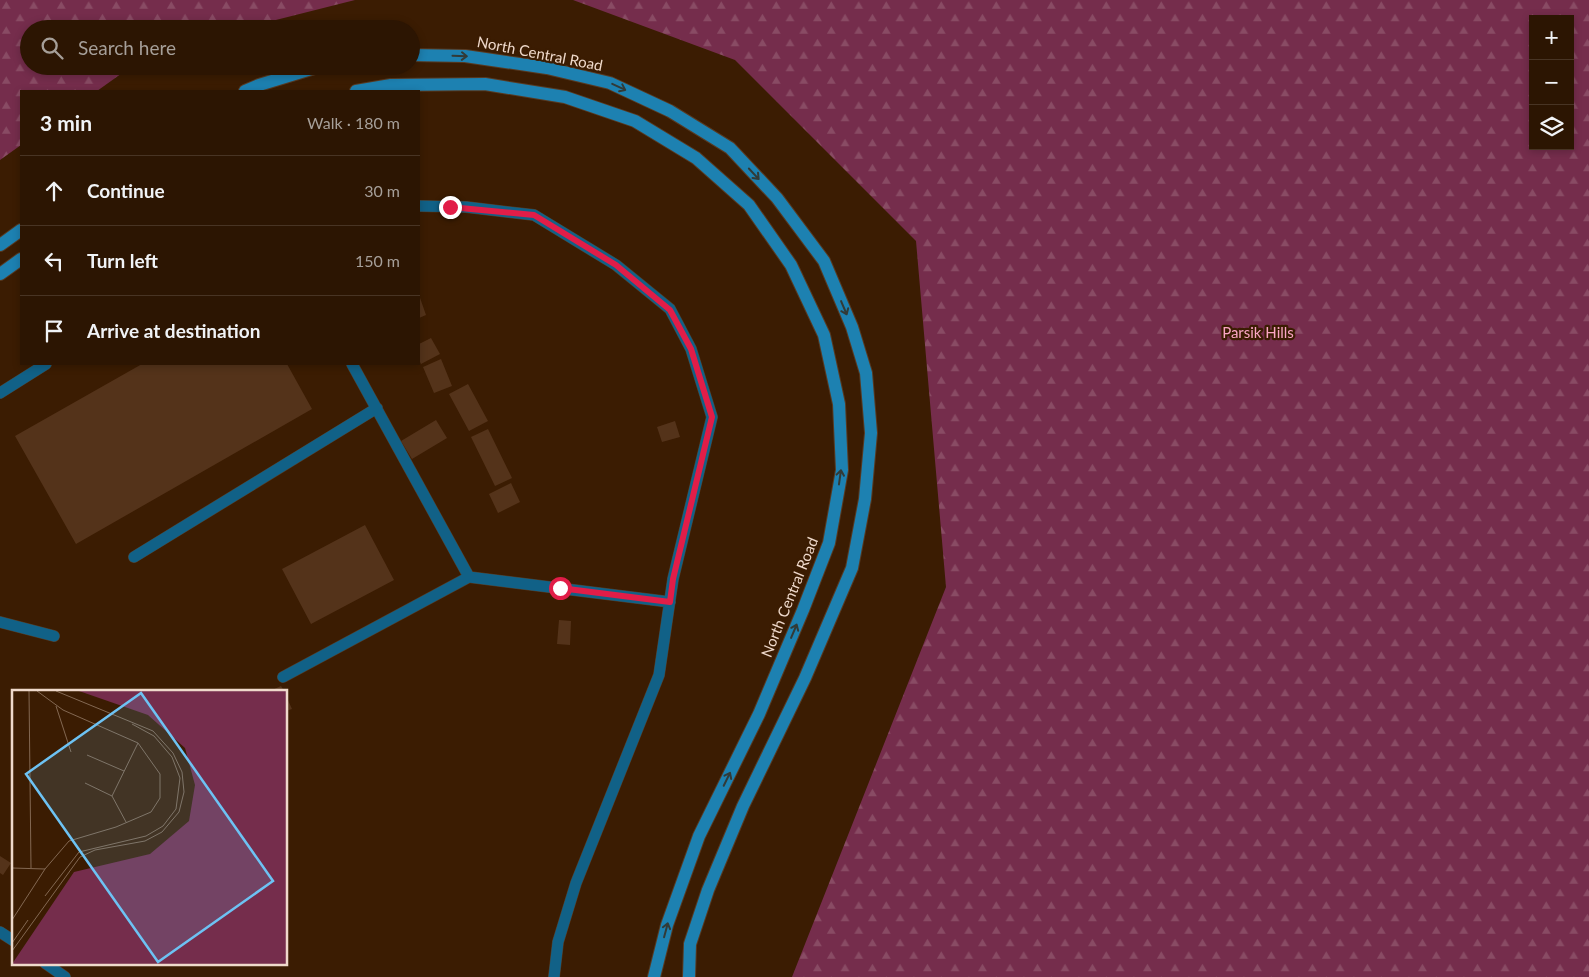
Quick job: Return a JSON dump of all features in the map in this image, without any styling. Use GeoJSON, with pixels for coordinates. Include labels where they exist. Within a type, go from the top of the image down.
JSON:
{"type":"FeatureCollection","features":[{"type":"Feature","properties":{"kind":"main road","name":"North Central Road"},"geometry":{"type":"LineString","coordinates":[[420,55],[465,56],[547,68],[610,83],[670,111],[730,148],[777,198],[824,262],[852,327],[866,373],[871,433],[865,499],[852,568],[805,678],[743,806],[708,890],[690,944],[688,977]]}},
{"type":"Feature","properties":{"kind":"main road"},"geometry":{"type":"LineString","coordinates":[[247,90],[292,75]]}},
{"type":"Feature","properties":{"kind":"main road","name":"North Central Road"},"geometry":{"type":"LineString","coordinates":[[362,90],[391,85],[485,84],[565,97],[635,121],[696,158],[750,205],[791,265],[824,335],[839,404],[842,470],[829,543],[759,714],[700,836],[667,925],[654,977]]}},
{"type":"Feature","properties":{"kind":"main road"},"geometry":{"type":"LineString","coordinates":[[0,245],[20,231]]}},
{"type":"Feature","properties":{"kind":"main road"},"geometry":{"type":"LineString","coordinates":[[0,274],[20,260]]}},
{"type":"Feature","properties":{"kind":"lane"},"geometry":{"type":"LineString","coordinates":[[420,206],[466,207],[534,215],[616,265],[670,310],[691,349],[712,417],[673,579],[659,675],[576,883],[558,942],[554,977]]}},
{"type":"Feature","properties":{"kind":"lane"},"geometry":{"type":"LineString","coordinates":[[0,393],[44,365]]}},
{"type":"Feature","properties":{"kind":"lane"},"geometry":{"type":"LineString","coordinates":[[353,365],[469,577]]}},
{"type":"Feature","properties":{"kind":"lane"},"geometry":{"type":"LineString","coordinates":[[134,557],[377,408]]}},
{"type":"Feature","properties":{"kind":"lane"},"geometry":{"type":"LineString","coordinates":[[283,677],[469,577],[670,602]]}},
{"type":"Feature","properties":{"kind":"lane"},"geometry":{"type":"LineString","coordinates":[[0,622],[54,636]]}},
{"type":"Feature","properties":{"kind":"lane"},"geometry":{"type":"LineString","coordinates":[[0,932],[12,940]]}},
{"type":"Feature","properties":{"kind":"lane"},"geometry":{"type":"LineString","coordinates":[[46,964],[65,977]]}},
{"type":"Feature","properties":{"kind":"green space"},"geometry":{"type":"Polygon","coordinates":[[[0,0],[355,0],[276,20],[20,20],[20,75],[119,75],[98,90],[20,90],[20,146],[0,160],[0,0]]]}},
{"type":"Feature","properties":{"kind":"green space","name":"Parsik Hills"},"geometry":{"type":"Polygon","coordinates":[[[573,0],[1589,0],[1589,977],[792,977],[946,587],[916,241],[735,60],[573,0]]]}},
{"type":"Feature","properties":{"kind":"building"},"geometry":{"type":"Polygon","coordinates":[[[420,298],[426,315],[420,318],[420,298]]]}},
{"type":"Feature","properties":{"kind":"building"},"geometry":{"type":"Polygon","coordinates":[[[431,338],[440,354],[421,364],[420,344],[431,338]]]}},
{"type":"Feature","properties":{"kind":"building"},"geometry":{"type":"Polygon","coordinates":[[[441,359],[452,386],[434,393],[423,367],[441,359]]]}},
{"type":"Feature","properties":{"kind":"building"},"geometry":{"type":"Polygon","coordinates":[[[140,365],[288,365],[312,409],[76,544],[15,436],[140,365]]]}},
{"type":"Feature","properties":{"kind":"building"},"geometry":{"type":"Polygon","coordinates":[[[468,384],[488,421],[469,431],[449,394],[468,384]]]}},
{"type":"Feature","properties":{"kind":"building"},"geometry":{"type":"Polygon","coordinates":[[[436,420],[447,438],[412,459],[401,441],[436,420]]]}},
{"type":"Feature","properties":{"kind":"building"},"geometry":{"type":"Polygon","coordinates":[[[675,421],[680,437],[662,442],[657,427],[675,421]]]}},
{"type":"Feature","properties":{"kind":"building"},"geometry":{"type":"Polygon","coordinates":[[[488,429],[512,478],[495,486],[471,437],[488,429]]]}},
{"type":"Feature","properties":{"kind":"building"},"geometry":{"type":"Polygon","coordinates":[[[511,483],[520,502],[498,513],[489,494],[511,483]]]}},
{"type":"Feature","properties":{"kind":"building"},"geometry":{"type":"Polygon","coordinates":[[[365,525],[394,580],[311,624],[282,569],[365,525]]]}},
{"type":"Feature","properties":{"kind":"building"},"geometry":{"type":"Polygon","coordinates":[[[559,620],[571,621],[570,645],[557,644],[559,620]]]}},
{"type":"Feature","properties":{"kind":"building"},"geometry":{"type":"Polygon","coordinates":[[[281,686],[283,690],[272,690],[281,686]]]}},
{"type":"Feature","properties":{"kind":"building"},"geometry":{"type":"Polygon","coordinates":[[[288,700],[292,709],[288,710],[288,700]]]}},
{"type":"Feature","properties":{"kind":"building"},"geometry":{"type":"Polygon","coordinates":[[[0,856],[11,863],[3,875],[0,873],[0,856]]]}},
{"type":"Feature","properties":{"kind":"route"},"geometry":{"type":"LineString","coordinates":[[450,207],[466,207],[534,215],[616,265],[670,310],[691,349],[712,417],[673,579],[670,602],[560,588]]}}]}
